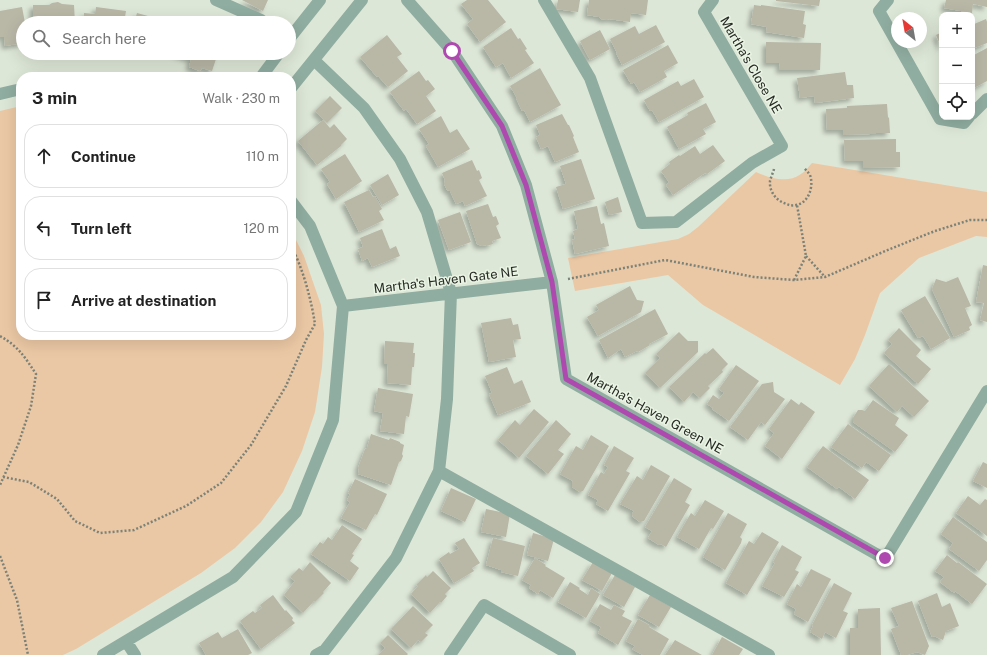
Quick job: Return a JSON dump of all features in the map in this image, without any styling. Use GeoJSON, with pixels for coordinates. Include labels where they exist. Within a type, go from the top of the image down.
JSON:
{"type":"FeatureCollection","features":[{"type":"Feature","properties":{"kind":"street"},"geometry":{"type":"LineString","coordinates":[[216,0],[252,16]]}},
{"type":"Feature","properties":{"kind":"street"},"geometry":{"type":"LineString","coordinates":[[296,30],[320,0]]}},
{"type":"Feature","properties":{"kind":"street"},"geometry":{"type":"LineString","coordinates":[[296,82],[362,0]]}},
{"type":"Feature","properties":{"kind":"street","name":"Martha's Haven Green NE"},"geometry":{"type":"LineString","coordinates":[[407,0],[452,51],[502,126],[526,185],[552,282],[566,379],[885,558],[987,391]]}},
{"type":"Feature","properties":{"kind":"street"},"geometry":{"type":"LineString","coordinates":[[544,0],[590,78],[642,223],[676,222],[752,163],[782,146]]}},
{"type":"Feature","properties":{"kind":"street","name":"Martha's Close NE"},"geometry":{"type":"LineString","coordinates":[[713,0],[704,12],[782,146]]}},
{"type":"Feature","properties":{"kind":"street"},"geometry":{"type":"LineString","coordinates":[[888,0],[879,11],[939,117]]}},
{"type":"Feature","properties":{"kind":"street"},"geometry":{"type":"LineString","coordinates":[[265,72],[274,60]]}},
{"type":"Feature","properties":{"kind":"street"},"geometry":{"type":"LineString","coordinates":[[314,60],[364,108],[400,159],[427,212],[451,293],[446,400],[438,471],[396,558],[325,650],[316,655]]}},
{"type":"Feature","properties":{"kind":"street"},"geometry":{"type":"LineString","coordinates":[[0,94],[16,90]]}},
{"type":"Feature","properties":{"kind":"street"},"geometry":{"type":"LineString","coordinates":[[975,111],[987,99]]}},
{"type":"Feature","properties":{"kind":"street"},"geometry":{"type":"LineString","coordinates":[[946,120],[964,123],[966,120]]}},
{"type":"Feature","properties":{"kind":"street"},"geometry":{"type":"LineString","coordinates":[[103,655],[233,577],[296,512],[333,420],[343,306],[310,226],[296,208]]}},
{"type":"Feature","properties":{"kind":"street","name":"Martha's Haven Gate NE"},"geometry":{"type":"LineString","coordinates":[[343,306],[552,282]]}},
{"type":"Feature","properties":{"kind":"street"},"geometry":{"type":"LineString","coordinates":[[438,471],[769,655]]}},
{"type":"Feature","properties":{"kind":"street"},"geometry":{"type":"LineString","coordinates":[[450,655],[484,605],[570,655]]}},
{"type":"Feature","properties":{"kind":"street"},"geometry":{"type":"LineString","coordinates":[[126,641],[135,655]]}},
{"type":"Feature","properties":{"kind":"path"},"geometry":{"type":"LineString","coordinates":[[782,146],[770,182],[772,191],[776,198],[790,205],[797,205],[804,202],[809,196],[811,188],[809,173],[804,168]]}},
{"type":"Feature","properties":{"kind":"path"},"geometry":{"type":"LineString","coordinates":[[797,205],[806,256],[825,277]]}},
{"type":"Feature","properties":{"kind":"path"},"geometry":{"type":"LineString","coordinates":[[552,282],[665,260],[754,277],[794,280],[825,277],[935,231],[970,220],[987,220]]}},
{"type":"Feature","properties":{"kind":"path"},"geometry":{"type":"LineString","coordinates":[[3,477],[29,482],[57,499],[75,521],[100,533],[134,530],[186,506],[221,483],[255,439],[286,386],[306,340],[315,324],[311,302],[296,256]]}},
{"type":"Feature","properties":{"kind":"path"},"geometry":{"type":"LineString","coordinates":[[794,280],[806,256]]}},
{"type":"Feature","properties":{"kind":"path"},"geometry":{"type":"LineString","coordinates":[[0,336],[10,342],[23,354],[36,374],[31,406],[18,445],[0,485]]}},
{"type":"Feature","properties":{"kind":"path"},"geometry":{"type":"LineString","coordinates":[[0,556],[17,600],[28,655]]}},
{"type":"Feature","properties":{"kind":"shaded area"},"geometry":{"type":"Polygon","coordinates":[[[16,107],[16,340],[296,340],[296,240],[304,256],[321,305],[324,334],[322,367],[315,412],[302,451],[283,492],[261,522],[235,548],[201,573],[76,649],[63,655],[0,655],[0,111],[16,107]]]}},
{"type":"Feature","properties":{"kind":"shaded area"},"geometry":{"type":"Polygon","coordinates":[[[812,163],[987,192],[987,237],[976,236],[919,258],[880,293],[855,359],[840,385],[703,305],[668,275],[575,291],[568,258],[678,239],[689,234],[698,227],[756,172],[773,178],[790,179],[803,173],[812,163]]]}},
{"type":"Feature","properties":{"kind":"building"},"geometry":{"type":"Polygon","coordinates":[[[242,0],[268,0],[263,11],[242,0]]]}},
{"type":"Feature","properties":{"kind":"building"},"geometry":{"type":"Polygon","coordinates":[[[467,0],[488,0],[506,22],[480,42],[467,24],[473,19],[461,4],[467,0]]]}},
{"type":"Feature","properties":{"kind":"building"},"geometry":{"type":"Polygon","coordinates":[[[558,0],[580,0],[578,12],[556,9],[558,0]]]}},
{"type":"Feature","properties":{"kind":"building"},"geometry":{"type":"Polygon","coordinates":[[[589,0],[648,0],[646,15],[631,13],[630,22],[607,20],[587,15],[589,0]]]}},
{"type":"Feature","properties":{"kind":"building"},"geometry":{"type":"Polygon","coordinates":[[[776,0],[820,0],[819,6],[776,0]]]}},
{"type":"Feature","properties":{"kind":"building"},"geometry":{"type":"Polygon","coordinates":[[[946,0],[987,0],[987,7],[973,4],[972,12],[944,8],[946,0]]]}},
{"type":"Feature","properties":{"kind":"building"},"geometry":{"type":"Polygon","coordinates":[[[58,2],[62,4],[74,5],[75,16],[33,16],[33,5],[49,5],[58,2]]]}},
{"type":"Feature","properties":{"kind":"building"},"geometry":{"type":"Polygon","coordinates":[[[754,5],[805,11],[803,24],[806,25],[804,38],[766,32],[767,27],[751,24],[754,5]]]}},
{"type":"Feature","properties":{"kind":"building"},"geometry":{"type":"Polygon","coordinates":[[[22,7],[24,16],[16,16],[16,44],[5,46],[4,37],[0,37],[0,11],[22,7]]]}},
{"type":"Feature","properties":{"kind":"building"},"geometry":{"type":"Polygon","coordinates":[[[96,7],[126,11],[125,16],[84,16],[84,13],[95,14],[96,7]]]}},
{"type":"Feature","properties":{"kind":"building"},"geometry":{"type":"Polygon","coordinates":[[[137,13],[148,16],[136,16],[137,13]]]}},
{"type":"Feature","properties":{"kind":"building"},"geometry":{"type":"Polygon","coordinates":[[[986,19],[987,22],[987,43],[975,48],[975,24],[986,19]]]}},
{"type":"Feature","properties":{"kind":"building"},"geometry":{"type":"Polygon","coordinates":[[[656,25],[665,42],[622,65],[610,39],[635,26],[639,34],[656,25]]]}},
{"type":"Feature","properties":{"kind":"building"},"geometry":{"type":"Polygon","coordinates":[[[511,28],[518,39],[520,38],[527,49],[525,50],[534,63],[511,78],[503,63],[496,67],[483,47],[511,28]]]}},
{"type":"Feature","properties":{"kind":"building"},"geometry":{"type":"Polygon","coordinates":[[[600,30],[610,49],[590,60],[580,41],[600,30]]]}},
{"type":"Feature","properties":{"kind":"building"},"geometry":{"type":"Polygon","coordinates":[[[939,34],[939,42],[936,35],[939,34]]]}},
{"type":"Feature","properties":{"kind":"building"},"geometry":{"type":"Polygon","coordinates":[[[387,35],[402,54],[397,57],[408,71],[388,87],[378,76],[377,77],[360,57],[387,35]]]}},
{"type":"Feature","properties":{"kind":"building"},"geometry":{"type":"Polygon","coordinates":[[[766,42],[821,43],[820,70],[779,70],[780,63],[766,63],[766,42]]]}},
{"type":"Feature","properties":{"kind":"building"},"geometry":{"type":"Polygon","coordinates":[[[668,45],[678,63],[664,71],[667,77],[640,92],[634,82],[631,84],[623,70],[668,45]]]}},
{"type":"Feature","properties":{"kind":"building"},"geometry":{"type":"Polygon","coordinates":[[[987,48],[987,81],[975,87],[975,84],[975,54],[987,48]]]}},
{"type":"Feature","properties":{"kind":"building"},"geometry":{"type":"Polygon","coordinates":[[[191,60],[216,60],[212,71],[202,68],[200,71],[189,67],[191,60]]]}},
{"type":"Feature","properties":{"kind":"building"},"geometry":{"type":"Polygon","coordinates":[[[540,68],[561,105],[530,122],[524,110],[522,111],[510,86],[540,68]]]}},
{"type":"Feature","properties":{"kind":"building"},"geometry":{"type":"Polygon","coordinates":[[[419,71],[426,81],[428,80],[435,89],[426,96],[436,111],[417,124],[406,109],[404,111],[390,92],[419,71]]]}},
{"type":"Feature","properties":{"kind":"building"},"geometry":{"type":"Polygon","coordinates":[[[845,72],[847,85],[853,85],[854,98],[815,103],[814,96],[800,98],[797,78],[845,72]]]}},
{"type":"Feature","properties":{"kind":"building"},"geometry":{"type":"Polygon","coordinates":[[[694,79],[704,97],[659,122],[652,110],[650,111],[644,100],[678,81],[681,86],[694,79]]]}},
{"type":"Feature","properties":{"kind":"building"},"geometry":{"type":"Polygon","coordinates":[[[330,96],[342,108],[327,123],[315,111],[330,96]]]}},
{"type":"Feature","properties":{"kind":"building"},"geometry":{"type":"Polygon","coordinates":[[[706,103],[716,122],[703,129],[706,134],[679,149],[667,127],[688,115],[687,113],[706,103]]]}},
{"type":"Feature","properties":{"kind":"building"},"geometry":{"type":"Polygon","coordinates":[[[887,104],[890,133],[843,135],[843,130],[827,130],[826,109],[847,108],[847,106],[887,104]]]}},
{"type":"Feature","properties":{"kind":"building"},"geometry":{"type":"Polygon","coordinates":[[[562,114],[574,136],[573,137],[579,152],[555,162],[548,146],[541,149],[536,137],[540,135],[536,125],[562,114]]]}},
{"type":"Feature","properties":{"kind":"building"},"geometry":{"type":"Polygon","coordinates":[[[441,116],[450,133],[457,129],[470,149],[438,167],[426,146],[429,144],[419,129],[441,116]]]}},
{"type":"Feature","properties":{"kind":"building"},"geometry":{"type":"Polygon","coordinates":[[[323,120],[330,128],[334,124],[347,139],[341,146],[317,165],[298,141],[323,120]]]}},
{"type":"Feature","properties":{"kind":"building"},"geometry":{"type":"Polygon","coordinates":[[[896,139],[896,152],[900,152],[900,167],[863,168],[863,161],[845,161],[844,140],[896,139]]]}},
{"type":"Feature","properties":{"kind":"building"},"geometry":{"type":"Polygon","coordinates":[[[713,145],[725,161],[673,195],[666,185],[669,182],[661,171],[670,164],[669,162],[695,146],[700,154],[713,145]]]}},
{"type":"Feature","properties":{"kind":"building"},"geometry":{"type":"Polygon","coordinates":[[[345,154],[362,181],[336,199],[327,184],[330,182],[321,169],[345,154]]]}},
{"type":"Feature","properties":{"kind":"building"},"geometry":{"type":"Polygon","coordinates":[[[581,159],[595,199],[563,209],[556,187],[566,184],[560,166],[581,159]]]}},
{"type":"Feature","properties":{"kind":"building"},"geometry":{"type":"Polygon","coordinates":[[[472,160],[477,171],[479,170],[482,178],[479,180],[487,196],[465,206],[463,201],[456,204],[450,191],[447,190],[444,184],[445,180],[442,173],[472,160]]]}},
{"type":"Feature","properties":{"kind":"building"},"geometry":{"type":"Polygon","coordinates":[[[388,174],[399,195],[382,205],[370,185],[388,174]]]}},
{"type":"Feature","properties":{"kind":"building"},"geometry":{"type":"Polygon","coordinates":[[[369,190],[373,197],[375,196],[382,209],[379,211],[384,220],[359,232],[344,202],[369,190]]]}},
{"type":"Feature","properties":{"kind":"building"},"geometry":{"type":"Polygon","coordinates":[[[618,197],[622,212],[609,215],[605,202],[618,197]]]}},
{"type":"Feature","properties":{"kind":"building"},"geometry":{"type":"Polygon","coordinates":[[[488,204],[493,217],[496,216],[499,224],[496,226],[501,238],[492,241],[493,244],[482,246],[477,244],[466,211],[488,204]]]}},
{"type":"Feature","properties":{"kind":"building"},"geometry":{"type":"Polygon","coordinates":[[[597,206],[601,224],[604,223],[609,246],[575,254],[572,240],[575,239],[573,231],[578,229],[574,211],[597,206]]]}},
{"type":"Feature","properties":{"kind":"building"},"geometry":{"type":"Polygon","coordinates":[[[460,212],[471,242],[449,250],[438,220],[460,212]]]}},
{"type":"Feature","properties":{"kind":"building"},"geometry":{"type":"Polygon","coordinates":[[[382,229],[390,249],[396,246],[400,256],[372,267],[368,258],[362,261],[358,249],[363,247],[360,238],[382,229]]]}},
{"type":"Feature","properties":{"kind":"building"},"geometry":{"type":"Polygon","coordinates":[[[983,265],[987,266],[987,322],[980,320],[984,303],[976,302],[983,265]]]}},
{"type":"Feature","properties":{"kind":"building"},"geometry":{"type":"Polygon","coordinates":[[[958,277],[971,306],[965,308],[972,325],[969,327],[970,330],[954,337],[932,289],[936,279],[946,282],[958,277]]]}},
{"type":"Feature","properties":{"kind":"building"},"geometry":{"type":"Polygon","coordinates":[[[630,286],[637,300],[644,301],[641,312],[598,336],[587,317],[599,310],[596,305],[630,286]]]}},
{"type":"Feature","properties":{"kind":"building"},"geometry":{"type":"Polygon","coordinates":[[[925,296],[950,338],[931,349],[923,336],[918,338],[901,310],[925,296]]]}},
{"type":"Feature","properties":{"kind":"building"},"geometry":{"type":"Polygon","coordinates":[[[655,309],[668,334],[649,344],[650,345],[638,352],[637,351],[625,357],[621,349],[608,358],[599,340],[655,309]]]}},
{"type":"Feature","properties":{"kind":"building"},"geometry":{"type":"Polygon","coordinates":[[[511,318],[513,325],[518,324],[521,339],[513,340],[516,357],[489,362],[481,323],[511,318]]]}},
{"type":"Feature","properties":{"kind":"building"},"geometry":{"type":"Polygon","coordinates":[[[899,328],[921,350],[916,356],[931,369],[918,384],[884,353],[892,344],[888,340],[899,328]]]}},
{"type":"Feature","properties":{"kind":"building"},"geometry":{"type":"Polygon","coordinates":[[[679,332],[688,341],[698,341],[698,352],[660,388],[645,373],[660,358],[656,354],[679,332]]]}},
{"type":"Feature","properties":{"kind":"building"},"geometry":{"type":"Polygon","coordinates":[[[385,341],[414,343],[414,367],[412,367],[411,385],[387,383],[388,364],[384,364],[385,341]]]}},
{"type":"Feature","properties":{"kind":"building"},"geometry":{"type":"Polygon","coordinates":[[[713,348],[728,364],[722,370],[723,372],[708,386],[710,388],[700,398],[693,392],[684,402],[669,387],[705,353],[706,354],[713,348]]]}},
{"type":"Feature","properties":{"kind":"building"},"geometry":{"type":"Polygon","coordinates":[[[889,364],[929,401],[914,417],[902,406],[897,412],[869,386],[889,364]]]}},
{"type":"Feature","properties":{"kind":"building"},"geometry":{"type":"Polygon","coordinates":[[[736,365],[759,381],[729,421],[707,404],[713,395],[719,399],[724,393],[719,389],[736,365]]]}},
{"type":"Feature","properties":{"kind":"building"},"geometry":{"type":"Polygon","coordinates":[[[507,367],[514,384],[522,380],[531,402],[498,415],[489,394],[492,393],[485,376],[507,367]]]}},
{"type":"Feature","properties":{"kind":"building"},"geometry":{"type":"Polygon","coordinates":[[[773,382],[774,392],[785,399],[765,425],[761,422],[748,440],[730,427],[762,384],[773,382]]]}},
{"type":"Feature","properties":{"kind":"building"},"geometry":{"type":"Polygon","coordinates":[[[378,388],[413,394],[409,417],[406,416],[404,434],[380,431],[383,413],[374,411],[378,388]]]}},
{"type":"Feature","properties":{"kind":"building"},"geometry":{"type":"Polygon","coordinates":[[[791,399],[799,405],[801,402],[815,412],[782,459],[765,446],[774,433],[769,429],[791,399]]]}},
{"type":"Feature","properties":{"kind":"building"},"geometry":{"type":"Polygon","coordinates":[[[873,400],[899,418],[895,425],[908,435],[895,452],[853,422],[853,418],[858,410],[865,411],[873,400]]]}},
{"type":"Feature","properties":{"kind":"building"},"geometry":{"type":"Polygon","coordinates":[[[534,409],[549,422],[519,458],[498,440],[515,420],[520,425],[534,409]]]}},
{"type":"Feature","properties":{"kind":"building"},"geometry":{"type":"Polygon","coordinates":[[[556,420],[571,434],[558,450],[564,454],[548,474],[526,456],[556,420]]]}},
{"type":"Feature","properties":{"kind":"building"},"geometry":{"type":"Polygon","coordinates":[[[848,424],[891,455],[879,471],[866,462],[862,468],[831,447],[848,424]]]}},
{"type":"Feature","properties":{"kind":"building"},"geometry":{"type":"Polygon","coordinates":[[[371,434],[389,440],[390,438],[404,445],[403,456],[399,462],[391,485],[358,474],[358,468],[365,449],[367,448],[371,434]]]}},
{"type":"Feature","properties":{"kind":"building"},"geometry":{"type":"Polygon","coordinates":[[[591,435],[609,446],[583,491],[580,492],[572,487],[573,481],[560,474],[576,446],[583,450],[591,435]]]}},
{"type":"Feature","properties":{"kind":"building"},"geometry":{"type":"Polygon","coordinates":[[[614,446],[634,458],[626,471],[630,473],[608,511],[596,504],[598,500],[588,495],[601,472],[604,474],[608,467],[604,465],[614,446]]]}},
{"type":"Feature","properties":{"kind":"building"},"geometry":{"type":"Polygon","coordinates":[[[823,446],[869,480],[855,499],[839,487],[837,489],[807,467],[823,446]]]}},
{"type":"Feature","properties":{"kind":"building"},"geometry":{"type":"Polygon","coordinates":[[[983,462],[987,464],[987,488],[973,481],[983,462]]]}},
{"type":"Feature","properties":{"kind":"building"},"geometry":{"type":"Polygon","coordinates":[[[651,465],[670,476],[644,521],[640,522],[633,517],[632,514],[634,511],[620,504],[637,476],[643,480],[651,465]]]}},
{"type":"Feature","properties":{"kind":"building"},"geometry":{"type":"Polygon","coordinates":[[[674,478],[692,489],[685,502],[690,505],[666,547],[661,544],[659,545],[648,538],[652,531],[645,527],[674,478]]]}},
{"type":"Feature","properties":{"kind":"building"},"geometry":{"type":"Polygon","coordinates":[[[355,479],[387,494],[377,515],[375,514],[366,530],[341,518],[350,502],[347,500],[350,494],[348,493],[355,479]]]}},
{"type":"Feature","properties":{"kind":"building"},"geometry":{"type":"Polygon","coordinates":[[[451,488],[476,499],[465,522],[441,511],[451,488]]]}},
{"type":"Feature","properties":{"kind":"building"},"geometry":{"type":"Polygon","coordinates":[[[968,496],[980,505],[985,499],[987,500],[987,536],[956,513],[968,496]]]}},
{"type":"Feature","properties":{"kind":"building"},"geometry":{"type":"Polygon","coordinates":[[[705,500],[724,511],[713,529],[711,528],[699,549],[677,537],[691,513],[695,516],[705,500]]]}},
{"type":"Feature","properties":{"kind":"building"},"geometry":{"type":"Polygon","coordinates":[[[486,509],[510,514],[506,537],[481,532],[486,509]]]}},
{"type":"Feature","properties":{"kind":"building"},"geometry":{"type":"Polygon","coordinates":[[[728,513],[747,524],[740,537],[742,539],[741,543],[725,570],[703,557],[728,513]]]}},
{"type":"Feature","properties":{"kind":"building"},"geometry":{"type":"Polygon","coordinates":[[[953,517],[987,542],[987,560],[979,571],[949,549],[953,543],[941,534],[953,517]]]}},
{"type":"Feature","properties":{"kind":"building"},"geometry":{"type":"Polygon","coordinates":[[[342,525],[362,539],[352,554],[354,555],[350,561],[359,568],[350,581],[311,554],[320,542],[323,544],[328,537],[332,540],[342,525]]]}},
{"type":"Feature","properties":{"kind":"building"},"geometry":{"type":"Polygon","coordinates":[[[762,532],[779,542],[747,595],[726,583],[749,541],[754,544],[762,532]]]}},
{"type":"Feature","properties":{"kind":"building"},"geometry":{"type":"Polygon","coordinates":[[[533,533],[554,539],[548,561],[527,555],[533,533]]]}},
{"type":"Feature","properties":{"kind":"building"},"geometry":{"type":"Polygon","coordinates":[[[464,538],[480,563],[472,568],[474,571],[454,583],[439,559],[449,552],[450,554],[459,549],[455,543],[464,538]]]}},
{"type":"Feature","properties":{"kind":"building"},"geometry":{"type":"Polygon","coordinates":[[[493,538],[525,546],[518,576],[501,572],[501,570],[486,565],[493,538]]]}},
{"type":"Feature","properties":{"kind":"building"},"geometry":{"type":"Polygon","coordinates":[[[782,545],[802,557],[795,570],[799,572],[784,597],[762,586],[775,563],[773,562],[782,545]]]}},
{"type":"Feature","properties":{"kind":"building"},"geometry":{"type":"Polygon","coordinates":[[[947,555],[987,584],[972,604],[940,582],[944,577],[935,571],[947,555]]]}},
{"type":"Feature","properties":{"kind":"building"},"geometry":{"type":"Polygon","coordinates":[[[535,558],[565,578],[553,598],[540,590],[538,594],[529,588],[531,585],[522,580],[535,558]]]}},
{"type":"Feature","properties":{"kind":"building"},"geometry":{"type":"Polygon","coordinates":[[[310,562],[331,583],[323,592],[324,593],[303,613],[284,595],[295,581],[290,577],[299,568],[303,571],[310,562]]]}},
{"type":"Feature","properties":{"kind":"building"},"geometry":{"type":"Polygon","coordinates":[[[593,562],[612,573],[602,591],[582,580],[593,562]]]}},
{"type":"Feature","properties":{"kind":"building"},"geometry":{"type":"Polygon","coordinates":[[[811,569],[831,579],[808,622],[794,614],[796,609],[787,604],[797,584],[801,587],[811,569]]]}},
{"type":"Feature","properties":{"kind":"building"},"geometry":{"type":"Polygon","coordinates":[[[433,571],[451,588],[445,594],[447,596],[430,613],[411,594],[418,586],[416,585],[426,575],[427,577],[433,571]]]}},
{"type":"Feature","properties":{"kind":"building"},"geometry":{"type":"Polygon","coordinates":[[[615,575],[635,587],[624,607],[603,595],[615,575]]]}},
{"type":"Feature","properties":{"kind":"building"},"geometry":{"type":"Polygon","coordinates":[[[570,582],[588,595],[591,588],[600,594],[586,618],[558,602],[570,582]]]}},
{"type":"Feature","properties":{"kind":"building"},"geometry":{"type":"Polygon","coordinates":[[[834,583],[852,593],[843,611],[848,613],[836,638],[825,632],[822,639],[810,632],[813,626],[812,625],[834,583]]]}},
{"type":"Feature","properties":{"kind":"building"},"geometry":{"type":"Polygon","coordinates":[[[937,593],[942,607],[950,603],[959,626],[946,631],[943,640],[934,636],[932,637],[918,601],[937,593]]]}},
{"type":"Feature","properties":{"kind":"building"},"geometry":{"type":"Polygon","coordinates":[[[273,595],[285,611],[286,610],[293,618],[292,620],[295,623],[261,649],[240,621],[253,611],[255,613],[262,608],[260,605],[273,595]]]}},
{"type":"Feature","properties":{"kind":"building"},"geometry":{"type":"Polygon","coordinates":[[[650,595],[671,607],[659,627],[638,615],[650,595]]]}},
{"type":"Feature","properties":{"kind":"building"},"geometry":{"type":"Polygon","coordinates":[[[912,601],[929,646],[925,655],[917,652],[901,655],[891,629],[899,626],[891,608],[912,601]]]}},
{"type":"Feature","properties":{"kind":"building"},"geometry":{"type":"Polygon","coordinates":[[[600,604],[611,610],[614,605],[625,611],[622,616],[632,621],[618,645],[598,633],[601,627],[590,621],[600,604]]]}},
{"type":"Feature","properties":{"kind":"building"},"geometry":{"type":"Polygon","coordinates":[[[413,606],[433,625],[425,633],[428,635],[421,642],[418,640],[411,648],[391,629],[413,606]]]}},
{"type":"Feature","properties":{"kind":"building"},"geometry":{"type":"Polygon","coordinates":[[[880,608],[881,655],[850,655],[850,628],[858,628],[858,609],[880,608]]]}},
{"type":"Feature","properties":{"kind":"building"},"geometry":{"type":"Polygon","coordinates":[[[638,619],[669,639],[660,655],[643,655],[632,649],[635,646],[626,641],[638,619]]]}},
{"type":"Feature","properties":{"kind":"building"},"geometry":{"type":"Polygon","coordinates":[[[238,629],[252,653],[248,655],[206,655],[199,643],[218,632],[222,638],[238,629]]]}},
{"type":"Feature","properties":{"kind":"building"},"geometry":{"type":"Polygon","coordinates":[[[388,635],[408,654],[407,655],[378,655],[385,648],[380,643],[388,635]]]}},
{"type":"Feature","properties":{"kind":"building"},"geometry":{"type":"Polygon","coordinates":[[[722,637],[743,649],[739,655],[712,655],[722,637]]]}},
{"type":"Feature","properties":{"kind":"building"},"geometry":{"type":"Polygon","coordinates":[[[675,640],[702,655],[665,655],[675,640]]]}},
{"type":"Feature","properties":{"kind":"route"},"geometry":{"type":"LineString","coordinates":[[452,51],[502,126],[526,185],[552,282],[566,379],[885,558]]}}]}
